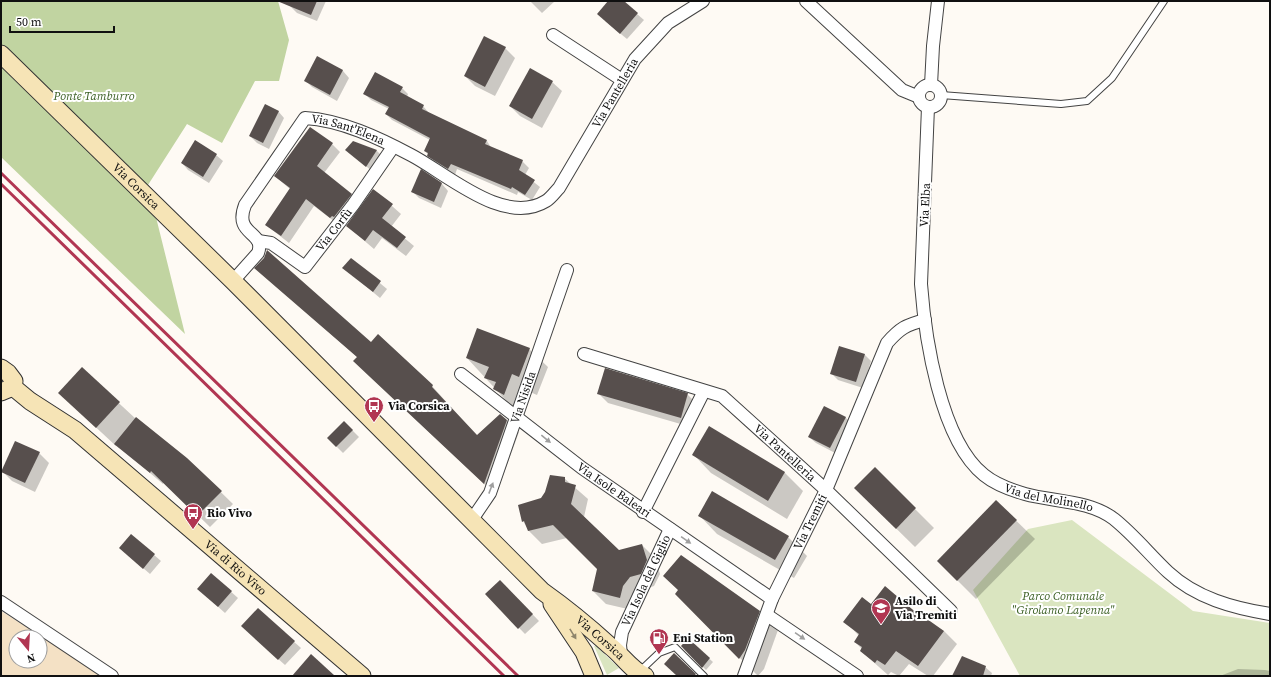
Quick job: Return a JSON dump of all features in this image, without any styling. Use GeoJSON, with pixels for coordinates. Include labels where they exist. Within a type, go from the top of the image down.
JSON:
{"type":"FeatureCollection","features":[{"type":"Feature","properties":{"kind":"main road","name":"Via Corsica"},"geometry":{"type":"LineString","coordinates":[[1,54],[233,281],[542,591],[581,620],[622,655],[636,675]]}},
{"type":"Feature","properties":{"kind":"main road","name":"Via di Rio Vivo"},"geometry":{"type":"LineString","coordinates":[[1,368],[8,373],[14,381],[7,389],[30,401],[75,430],[362,676]]}},
{"type":"Feature","properties":{"kind":"main road","name":"Via Corsica"},"geometry":{"type":"LineString","coordinates":[[542,591],[571,631],[584,652],[594,676]]}},
{"type":"Feature","properties":{"kind":"street","name":"Via Pantelleria"},"geometry":{"type":"LineString","coordinates":[[547,201],[559,188],[635,59],[668,23],[703,1]]}},
{"type":"Feature","properties":{"kind":"street"},"geometry":{"type":"LineString","coordinates":[[806,1],[902,90],[919,97],[924,106],[928,107],[938,104],[941,95],[936,87],[931,85],[922,88],[919,97]]}},
{"type":"Feature","properties":{"kind":"street"},"geometry":{"type":"LineString","coordinates":[[931,85],[933,46],[938,1]]}},
{"type":"Feature","properties":{"kind":"street"},"geometry":{"type":"LineString","coordinates":[[553,35],[622,80]]}},
{"type":"Feature","properties":{"kind":"street","name":"Via Elba"},"geometry":{"type":"LineString","coordinates":[[923,302],[921,284],[928,107]]}},
{"type":"Feature","properties":{"kind":"street","name":"Via Sant'Elena"},"geometry":{"type":"LineString","coordinates":[[258,241],[244,226],[241,219],[245,205],[305,118],[319,119],[344,125],[412,155],[461,188],[504,206],[529,208],[547,201]]}},
{"type":"Feature","properties":{"kind":"street","name":"Via Corfù"},"geometry":{"type":"LineString","coordinates":[[258,241],[271,243],[305,267],[353,205],[393,147]]}},
{"type":"Feature","properties":{"kind":"street"},"geometry":{"type":"LineString","coordinates":[[233,281],[258,253],[260,248],[258,241]]}},
{"type":"Feature","properties":{"kind":"street","name":"Via Nisida"},"geometry":{"type":"LineString","coordinates":[[471,521],[490,493],[516,415],[568,270]]}},
{"type":"Feature","properties":{"kind":"street","name":"Via del Molinello"},"geometry":{"type":"LineString","coordinates":[[923,302],[930,357],[948,418],[962,450],[983,475],[1001,485],[1024,494],[1093,508],[1114,519],[1170,574],[1204,597],[1243,610],[1270,614]]}},
{"type":"Feature","properties":{"kind":"street","name":"Via Tremiti"},"geometry":{"type":"LineString","coordinates":[[744,676],[772,599],[826,490],[887,343],[898,329],[909,324],[925,320]]}},
{"type":"Feature","properties":{"kind":"street","name":"Via Pantelleria"},"geometry":{"type":"LineString","coordinates":[[584,354],[722,396],[826,490],[951,611]]}},
{"type":"Feature","properties":{"kind":"street","name":"Via Isole Baleari"},"geometry":{"type":"LineString","coordinates":[[461,374],[516,415],[582,468],[643,512],[772,599]]}},
{"type":"Feature","properties":{"kind":"street"},"geometry":{"type":"LineString","coordinates":[[643,512],[704,391]]}},
{"type":"Feature","properties":{"kind":"street","name":"Via Isola del Giglio"},"geometry":{"type":"LineString","coordinates":[[622,655],[620,645],[622,632],[670,529]]}},
{"type":"Feature","properties":{"kind":"street"},"geometry":{"type":"LineString","coordinates":[[1,602],[112,676]]}},
{"type":"Feature","properties":{"kind":"street"},"geometry":{"type":"LineString","coordinates":[[767,614],[856,676]]}},
{"type":"Feature","properties":{"kind":"lane"},"geometry":{"type":"LineString","coordinates":[[941,95],[1061,104],[1087,101],[1112,78],[1164,1]]}},
{"type":"Feature","properties":{"kind":"lane"},"geometry":{"type":"LineString","coordinates":[[636,675],[659,653],[675,647],[704,676]]}},
{"type":"Feature","properties":{"kind":"green space","name":"Ponte Tamburro"},"geometry":{"type":"Polygon","coordinates":[[[1,1],[278,1],[289,40],[279,81],[255,81],[222,143],[187,124],[148,185],[185,334],[1,157],[1,1]]]}},
{"type":"Feature","properties":{"kind":"green space","name":"Parco Comunale \"Girolamo Lapenna\""},"geometry":{"type":"Polygon","coordinates":[[[1072,520],[1193,611],[1270,623],[1270,676],[1020,676],[973,590],[1028,529],[1072,520]]]}},
{"type":"Feature","properties":{"kind":"green space"},"geometry":{"type":"Polygon","coordinates":[[[594,646],[596,646],[619,668],[607,675],[594,646]]]}},
{"type":"Feature","properties":{"kind":"sand"},"geometry":{"type":"Polygon","coordinates":[[[1,611],[29,629],[8,629],[8,669],[48,669],[48,641],[103,676],[1,676],[1,611]]]}},
{"type":"Feature","properties":{"kind":"building"},"geometry":{"type":"Polygon","coordinates":[[[277,1],[317,1],[311,15],[277,1]]]}},
{"type":"Feature","properties":{"kind":"building"},"geometry":{"type":"Polygon","coordinates":[[[608,1],[624,1],[638,13],[620,34],[597,14],[608,1]]]}},
{"type":"Feature","properties":{"kind":"building"},"geometry":{"type":"Polygon","coordinates":[[[484,36],[506,47],[485,87],[464,76],[484,36]]]}},
{"type":"Feature","properties":{"kind":"building"},"geometry":{"type":"Polygon","coordinates":[[[317,56],[343,70],[330,95],[304,81],[317,56]]]}},
{"type":"Feature","properties":{"kind":"building"},"geometry":{"type":"Polygon","coordinates":[[[530,68],[553,81],[532,119],[509,106],[530,68]]]}},
{"type":"Feature","properties":{"kind":"building"},"geometry":{"type":"Polygon","coordinates":[[[375,72],[403,87],[400,92],[424,105],[422,109],[487,140],[485,144],[523,160],[519,170],[535,180],[525,195],[512,187],[511,189],[451,164],[448,169],[427,156],[428,153],[424,151],[430,138],[385,114],[389,107],[363,94],[375,72]]]}},
{"type":"Feature","properties":{"kind":"building"},"geometry":{"type":"Polygon","coordinates":[[[265,104],[279,111],[263,143],[249,136],[265,104]]]}},
{"type":"Feature","properties":{"kind":"building"},"geometry":{"type":"Polygon","coordinates":[[[310,127],[333,143],[317,166],[352,194],[334,217],[332,216],[330,218],[306,199],[281,236],[265,225],[290,188],[274,176],[310,127]]]}},
{"type":"Feature","properties":{"kind":"building"},"geometry":{"type":"Polygon","coordinates":[[[195,140],[217,154],[203,177],[181,163],[195,140]]]}},
{"type":"Feature","properties":{"kind":"building"},"geometry":{"type":"Polygon","coordinates":[[[353,141],[377,150],[366,167],[345,150],[353,141]]]}},
{"type":"Feature","properties":{"kind":"building"},"geometry":{"type":"Polygon","coordinates":[[[421,169],[442,183],[434,202],[411,192],[421,169]]]}},
{"type":"Feature","properties":{"kind":"building"},"geometry":{"type":"Polygon","coordinates":[[[373,189],[393,204],[382,218],[406,237],[397,248],[373,230],[365,241],[346,226],[373,189]]]}},
{"type":"Feature","properties":{"kind":"building"},"geometry":{"type":"Polygon","coordinates":[[[267,250],[371,342],[378,334],[433,385],[432,387],[477,435],[500,414],[507,420],[484,484],[353,361],[357,357],[254,268],[264,258],[267,250]]]}},
{"type":"Feature","properties":{"kind":"building"},"geometry":{"type":"Polygon","coordinates":[[[351,258],[381,281],[373,292],[342,268],[351,258]]]}},
{"type":"Feature","properties":{"kind":"building"},"geometry":{"type":"Polygon","coordinates":[[[477,328],[530,348],[519,377],[512,374],[504,395],[493,389],[496,382],[484,378],[489,367],[466,358],[477,328]]]}},
{"type":"Feature","properties":{"kind":"building"},"geometry":{"type":"Polygon","coordinates":[[[839,346],[865,354],[856,382],[830,374],[839,346]]]}},
{"type":"Feature","properties":{"kind":"building"},"geometry":{"type":"Polygon","coordinates":[[[82,367],[120,402],[96,428],[58,393],[82,367]]]}},
{"type":"Feature","properties":{"kind":"building"},"geometry":{"type":"Polygon","coordinates":[[[605,368],[688,393],[681,418],[597,394],[605,368]]]}},
{"type":"Feature","properties":{"kind":"building"},"geometry":{"type":"Polygon","coordinates":[[[824,406],[846,417],[830,448],[808,437],[824,406]]]}},
{"type":"Feature","properties":{"kind":"building"},"geometry":{"type":"Polygon","coordinates":[[[136,417],[187,458],[222,491],[197,516],[151,471],[150,473],[114,444],[136,417]]]}},
{"type":"Feature","properties":{"kind":"building"},"geometry":{"type":"Polygon","coordinates":[[[344,421],[353,430],[336,447],[327,438],[344,421]]]}},
{"type":"Feature","properties":{"kind":"building"},"geometry":{"type":"Polygon","coordinates":[[[709,426],[785,472],[768,501],[692,455],[709,426]]]}},
{"type":"Feature","properties":{"kind":"building"},"geometry":{"type":"Polygon","coordinates":[[[15,441],[40,452],[25,483],[1,472],[15,441]]]}},
{"type":"Feature","properties":{"kind":"building"},"geometry":{"type":"Polygon","coordinates":[[[875,467],[916,508],[896,529],[854,488],[875,467]]]}},
{"type":"Feature","properties":{"kind":"building"},"geometry":{"type":"Polygon","coordinates":[[[550,475],[565,477],[565,482],[576,485],[571,504],[619,550],[642,544],[647,560],[641,574],[630,577],[623,586],[620,598],[592,591],[597,569],[553,525],[528,531],[524,521],[522,522],[518,505],[541,498],[545,492],[550,475]]]}},
{"type":"Feature","properties":{"kind":"building"},"geometry":{"type":"Polygon","coordinates":[[[712,491],[789,536],[775,560],[698,516],[712,491]]]}},
{"type":"Feature","properties":{"kind":"building"},"geometry":{"type":"Polygon","coordinates":[[[996,500],[1017,520],[957,581],[937,561],[996,500]]]}},
{"type":"Feature","properties":{"kind":"building"},"geometry":{"type":"Polygon","coordinates":[[[131,534],[155,554],[143,569],[119,548],[131,534]]]}},
{"type":"Feature","properties":{"kind":"building"},"geometry":{"type":"Polygon","coordinates":[[[681,555],[760,611],[745,650],[739,659],[675,594],[678,590],[663,576],[681,555]]]}},
{"type":"Feature","properties":{"kind":"building"},"geometry":{"type":"Polygon","coordinates":[[[211,573],[232,591],[218,607],[197,589],[211,573]]]}},
{"type":"Feature","properties":{"kind":"building"},"geometry":{"type":"Polygon","coordinates":[[[500,580],[533,614],[518,629],[485,594],[500,580]]]}},
{"type":"Feature","properties":{"kind":"building","name":"Asilo di Via Tremiti"},"geometry":{"type":"Polygon","coordinates":[[[885,586],[926,621],[927,619],[944,631],[918,666],[896,651],[885,665],[877,660],[875,663],[860,651],[862,647],[854,642],[859,634],[843,622],[862,597],[871,604],[885,586]]]}},
{"type":"Feature","properties":{"kind":"building"},"geometry":{"type":"Polygon","coordinates":[[[258,608],[295,641],[278,660],[241,626],[258,608]]]}},
{"type":"Feature","properties":{"kind":"building"},"geometry":{"type":"Polygon","coordinates":[[[688,638],[710,658],[702,668],[681,646],[688,638]]]}},
{"type":"Feature","properties":{"kind":"building"},"geometry":{"type":"Polygon","coordinates":[[[674,653],[696,674],[694,676],[677,676],[664,664],[674,653]]]}},
{"type":"Feature","properties":{"kind":"building"},"geometry":{"type":"Polygon","coordinates":[[[311,654],[335,676],[292,676],[311,654]]]}},
{"type":"Feature","properties":{"kind":"building"},"geometry":{"type":"Polygon","coordinates":[[[962,656],[986,666],[983,676],[952,676],[962,656]]]}},
{"type":"Feature","properties":{"kind":"railway"},"geometry":{"type":"LineString","coordinates":[[1,173],[518,676]]}},
{"type":"Feature","properties":{"kind":"railway"},"geometry":{"type":"LineString","coordinates":[[1,184],[504,676]]}},
{"type":"Feature","properties":{"kind":"place","name":"Via Corsica"},"geometry":{"type":"Point","coordinates":[374,423]}},
{"type":"Feature","properties":{"kind":"place","name":"Rio Vivo"},"geometry":{"type":"Point","coordinates":[193,530]}},
{"type":"Feature","properties":{"kind":"place","name":"Asilo di Via Tremiti"},"geometry":{"type":"Point","coordinates":[881,625]}},
{"type":"Feature","properties":{"kind":"place","name":"Eni Station"},"geometry":{"type":"Point","coordinates":[659,655]}}]}
